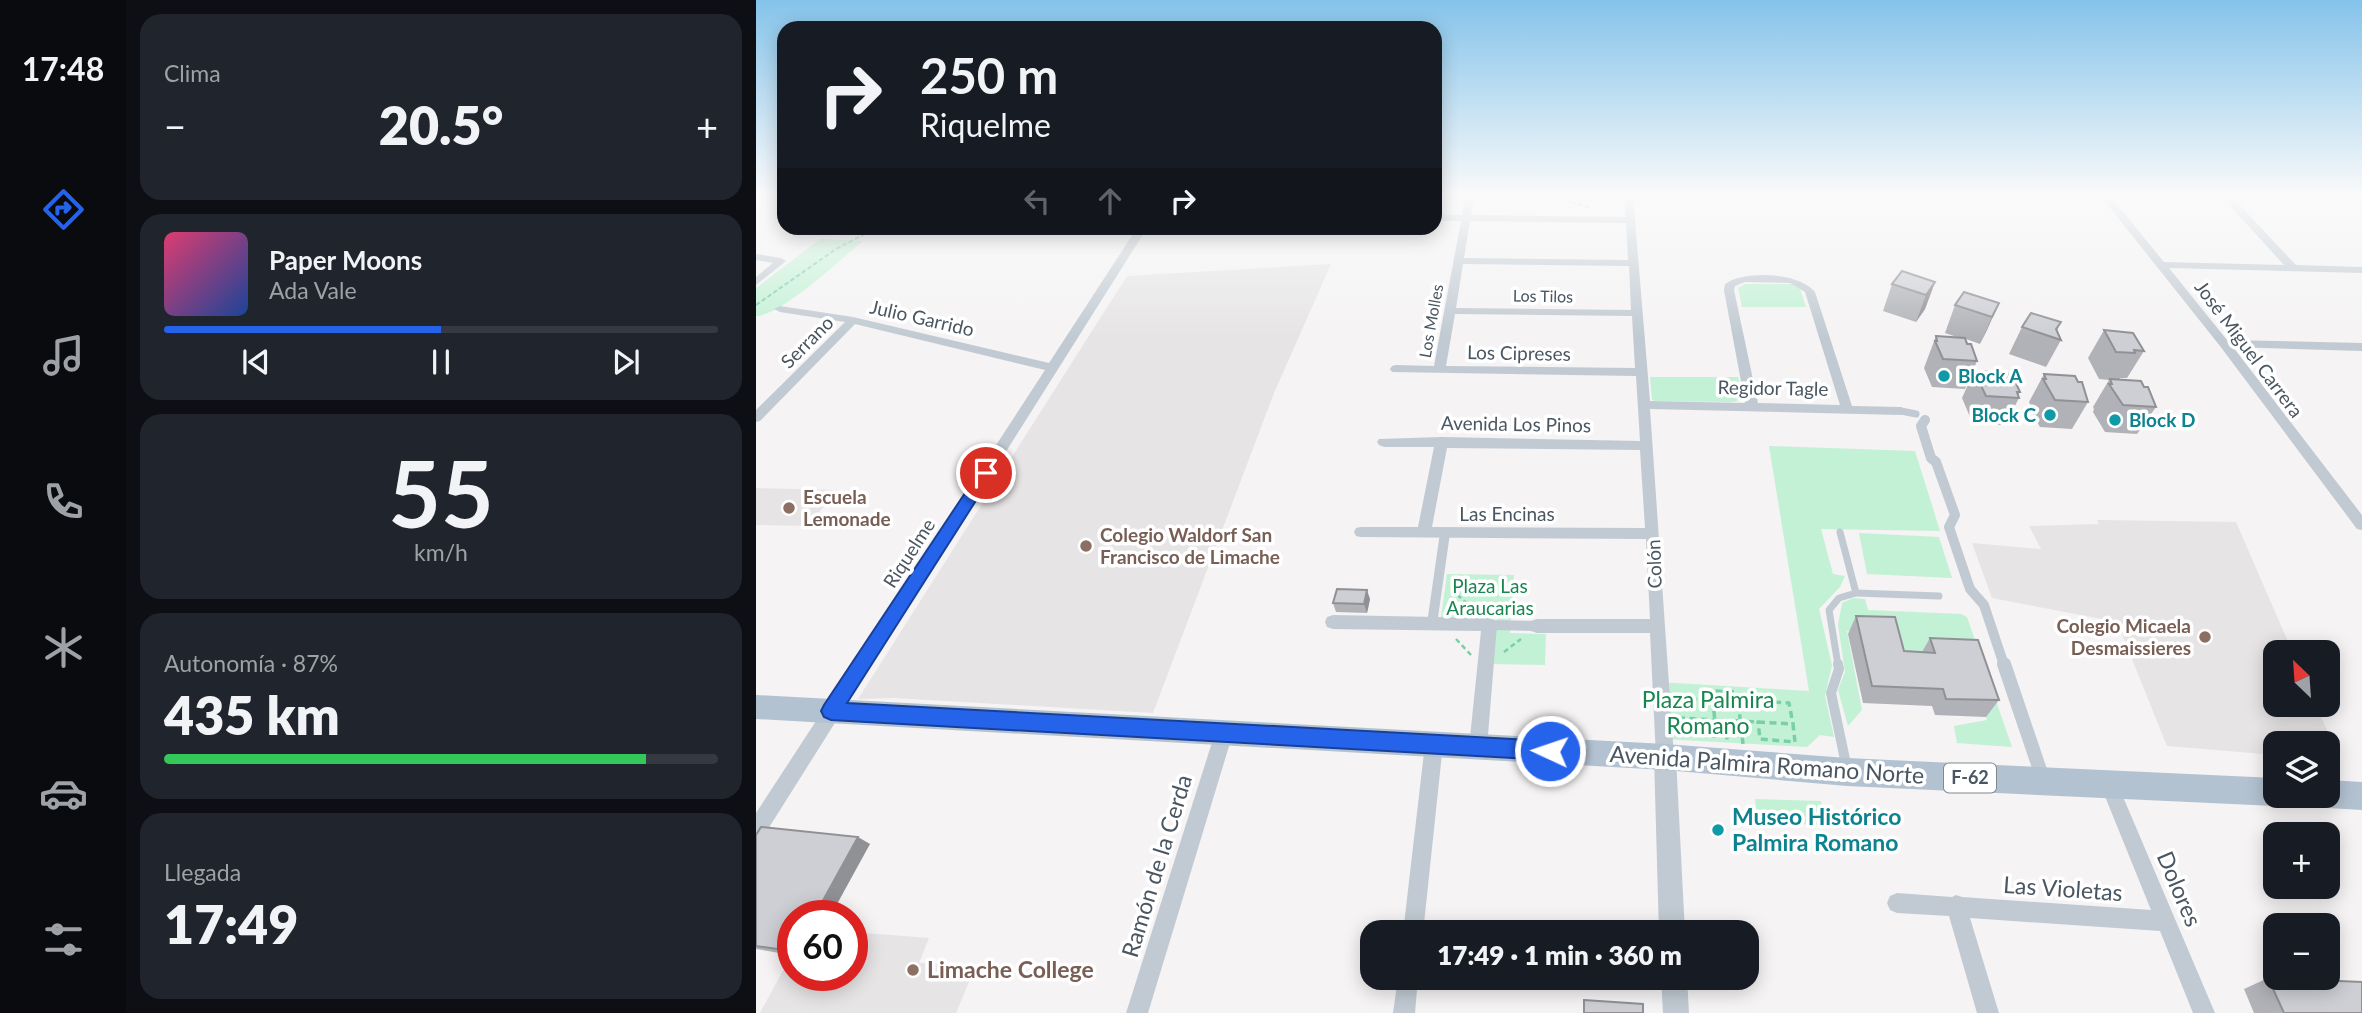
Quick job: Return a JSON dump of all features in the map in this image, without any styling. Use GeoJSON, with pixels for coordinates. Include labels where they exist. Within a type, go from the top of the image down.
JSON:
{"type":"FeatureCollection","features":[{"type":"Feature","properties":{"kind":"main road","name":"Avenida Palmira Romano Norte"},"geometry":{"type":"LineString","coordinates":[[756,707],[1478,747],[1670,745],[1847,772],[2263,791]]}},
{"type":"Feature","properties":{"kind":"main road"},"geometry":{"type":"LineString","coordinates":[[2340,795],[2361,797]]}},
{"type":"Feature","properties":{"kind":"street","name":"Riquelme"},"geometry":{"type":"LineString","coordinates":[[756,830],[1132,243]]}},
{"type":"Feature","properties":{"kind":"street","name":"Los Molles"},"geometry":{"type":"LineString","coordinates":[[1439,370],[1461,243]]}},
{"type":"Feature","properties":{"kind":"street","name":"Colón"},"geometry":{"type":"LineString","coordinates":[[1633,243],[1657,626],[1670,745],[1672,920]]}},
{"type":"Feature","properties":{"kind":"street","name":"José Miguel Carrera"},"geometry":{"type":"LineString","coordinates":[[2144,243],[2224,343],[2362,525]]}},
{"type":"Feature","properties":{"kind":"street"},"geometry":{"type":"LineString","coordinates":[[2271,243],[2294,268]]}},
{"type":"Feature","properties":{"kind":"street"},"geometry":{"type":"LineString","coordinates":[[756,257],[781,261],[756,282]]}},
{"type":"Feature","properties":{"kind":"street"},"geometry":{"type":"LineString","coordinates":[[1458,261],[1634,263]]}},
{"type":"Feature","properties":{"kind":"street"},"geometry":{"type":"LineString","coordinates":[[2162,265],[2362,270]]}},
{"type":"Feature","properties":{"kind":"street"},"geometry":{"type":"LineString","coordinates":[[1752,406],[1730,284],[1744,279],[1792,279],[1811,292],[1847,409]]}},
{"type":"Feature","properties":{"kind":"street","name":"Julio Garrido"},"geometry":{"type":"LineString","coordinates":[[780,309],[853,320],[1054,368]]}},
{"type":"Feature","properties":{"kind":"street","name":"Los Tilos"},"geometry":{"type":"LineString","coordinates":[[1449,311],[1637,313]]}},
{"type":"Feature","properties":{"kind":"street","name":"Serrano"},"geometry":{"type":"LineString","coordinates":[[756,418],[853,320]]}},
{"type":"Feature","properties":{"kind":"street"},"geometry":{"type":"LineString","coordinates":[[2224,343],[2362,347]]}},
{"type":"Feature","properties":{"kind":"street","name":"Los Cipreses"},"geometry":{"type":"LineString","coordinates":[[1396,369],[1642,372]]}},
{"type":"Feature","properties":{"kind":"street","name":"Regidor Tagle"},"geometry":{"type":"LineString","coordinates":[[1644,405],[1901,411]]}},
{"type":"Feature","properties":{"kind":"street"},"geometry":{"type":"LineString","coordinates":[[1921,417],[1928,451],[1936,463],[1955,515],[1949,527],[1970,589],[1984,606],[2044,782]]}},
{"type":"Feature","properties":{"kind":"street","name":"Avenida Los Pinos"},"geometry":{"type":"LineString","coordinates":[[1384,442],[1647,446]]}},
{"type":"Feature","properties":{"kind":"street"},"geometry":{"type":"LineString","coordinates":[[1424,532],[1442,442]]}},
{"type":"Feature","properties":{"kind":"street","name":"Las Encinas"},"geometry":{"type":"LineString","coordinates":[[1361,532],[1653,534]]}},
{"type":"Feature","properties":{"kind":"street"},"geometry":{"type":"LineString","coordinates":[[1437,624],[1439,577],[1445,533]]}},
{"type":"Feature","properties":{"kind":"street"},"geometry":{"type":"LineString","coordinates":[[1333,622],[1657,626]]}},
{"type":"Feature","properties":{"kind":"street"},"geometry":{"type":"LineString","coordinates":[[1478,747],[1489,625]]}},
{"type":"Feature","properties":{"kind":"street","name":"Ramón de la Cerda"},"geometry":{"type":"LineString","coordinates":[[1137,1013],[1224,733]]}},
{"type":"Feature","properties":{"kind":"street"},"geometry":{"type":"LineString","coordinates":[[1414,920],[1434,744]]}},
{"type":"Feature","properties":{"kind":"street","name":"Dolores"},"geometry":{"type":"LineString","coordinates":[[2109,784],[2204,1013]]}},
{"type":"Feature","properties":{"kind":"street","name":"Las Violetas"},"geometry":{"type":"LineString","coordinates":[[1897,903],[2166,921]]}},
{"type":"Feature","properties":{"kind":"street"},"geometry":{"type":"LineString","coordinates":[[1956,905],[1988,1013]]}},
{"type":"Feature","properties":{"kind":"street"},"geometry":{"type":"LineString","coordinates":[[1404,1013],[1407,990]]}},
{"type":"Feature","properties":{"kind":"street"},"geometry":{"type":"LineString","coordinates":[[1675,990],[1676,1013]]}},
{"type":"Feature","properties":{"kind":"lane"},"geometry":{"type":"LineString","coordinates":[[1901,411],[1921,417]]}},
{"type":"Feature","properties":{"kind":"lane"},"geometry":{"type":"LineString","coordinates":[[1840,532],[1856,593]]}},
{"type":"Feature","properties":{"kind":"lane"},"geometry":{"type":"LineString","coordinates":[[1847,772],[1831,693],[1839,669],[1829,610],[1839,597],[1856,593],[1939,596]]}},
{"type":"Feature","properties":{"kind":"path"},"geometry":{"type":"LineString","coordinates":[[756,306],[847,243]]}},
{"type":"Feature","properties":{"kind":"path"},"geometry":{"type":"LineString","coordinates":[[756,306],[768,307]]}},
{"type":"Feature","properties":{"kind":"path"},"geometry":{"type":"LineString","coordinates":[[1439,577],[1489,625]]}},
{"type":"Feature","properties":{"kind":"path"},"geometry":{"type":"LineString","coordinates":[[1437,624],[1484,668],[1537,626]]}},
{"type":"Feature","properties":{"kind":"path"},"geometry":{"type":"LineString","coordinates":[[1670,745],[1716,736],[1713,691],[1738,692],[1744,753]]}},
{"type":"Feature","properties":{"kind":"path"},"geometry":{"type":"LineString","coordinates":[[1668,699],[1713,700]]}},
{"type":"Feature","properties":{"kind":"path"},"geometry":{"type":"LineString","coordinates":[[1738,700],[1789,703],[1795,742],[1760,739],[1758,722]]}},
{"type":"Feature","properties":{"kind":"path"},"geometry":{"type":"LineString","coordinates":[[1675,726],[1675,718],[1793,724]]}},
{"type":"Feature","properties":{"kind":"path"},"geometry":{"type":"LineString","coordinates":[[1726,720],[1728,752]]}},
{"type":"Feature","properties":{"kind":"shaded area","name":"Colegio Waldorf San Francisco de Limache"},"geometry":{"type":"Polygon","coordinates":[[[1331,264],[1274,393],[1153,713],[893,698],[858,699],[1127,276],[1331,264]]]}},
{"type":"Feature","properties":{"kind":"shaded area","name":"Escuela Lemonade"},"geometry":{"type":"Polygon","coordinates":[[[756,488],[837,490],[808,526],[756,525],[756,488]]]}},
{"type":"Feature","properties":{"kind":"shaded area","name":"Colegio Micaela Desmaissieres"},"geometry":{"type":"Polygon","coordinates":[[[2097,520],[2236,522],[2287,640],[2263,640],[2263,718],[2322,718],[2327,731],[2263,731],[2263,754],[2167,746],[2117,622],[1992,598],[1972,543],[2041,549],[2029,526],[2099,524],[2097,520]]]}},
{"type":"Feature","properties":{"kind":"shaded area","name":"Limache College"},"geometry":{"type":"Polygon","coordinates":[[[868,933],[929,938],[919,963],[976,965],[956,1013],[760,1013],[777,982],[777,991],[868,991],[868,933]]]}},
{"type":"Feature","properties":{"kind":"green space"},"geometry":{"type":"Polygon","coordinates":[[[814,243],[860,243],[795,297],[767,313],[756,316],[756,288],[814,243]]]}},
{"type":"Feature","properties":{"kind":"green space"},"geometry":{"type":"Polygon","coordinates":[[[1745,284],[1792,284],[1800,289],[1806,307],[1742,307],[1738,288],[1745,284]]]}},
{"type":"Feature","properties":{"kind":"green space"},"geometry":{"type":"Polygon","coordinates":[[[1650,377],[1738,377],[1742,394],[1737,401],[1731,402],[1655,401],[1652,400],[1650,377]]]}},
{"type":"Feature","properties":{"kind":"green space","name":"Plaza Palmira Romano"},"geometry":{"type":"Polygon","coordinates":[[[1769,446],[1915,451],[1940,531],[1821,529],[1833,574],[1845,576],[1840,587],[1819,609],[1832,665],[1825,696],[1834,737],[1820,735],[1807,747],[1663,739],[1659,682],[1809,691],[1769,446]]]}},
{"type":"Feature","properties":{"kind":"green space"},"geometry":{"type":"Polygon","coordinates":[[[1859,533],[1939,537],[1952,578],[1867,574],[1859,533]]]}},
{"type":"Feature","properties":{"kind":"green space","name":"Plaza Las Araucarias"},"geometry":{"type":"Polygon","coordinates":[[[1447,574],[1514,575],[1510,633],[1546,634],[1545,665],[1493,664],[1497,618],[1441,617],[1447,574]]]}},
{"type":"Feature","properties":{"kind":"green space"},"geometry":{"type":"Polygon","coordinates":[[[1853,598],[1865,599],[1868,610],[1961,614],[1967,617],[2012,747],[1957,743],[1954,726],[1987,720],[1969,656],[1896,666],[1888,633],[1847,631],[1862,710],[1848,726],[1838,690],[1845,672],[1838,625],[1842,603],[1853,598]]]}},
{"type":"Feature","properties":{"kind":"green space"},"geometry":{"type":"Polygon","coordinates":[[[1755,799],[1821,801],[1826,825],[1758,823],[1755,799]]]}},
{"type":"Feature","properties":{"kind":"building"},"geometry":{"type":"Polygon","coordinates":[[[1902,271],[1935,282],[1926,295],[1892,284],[1902,271]]]}},
{"type":"Feature","properties":{"kind":"building"},"geometry":{"type":"Polygon","coordinates":[[[1964,292],[1999,303],[1992,317],[1955,305],[1964,292]]]}},
{"type":"Feature","properties":{"kind":"building"},"geometry":{"type":"Polygon","coordinates":[[[2031,313],[2061,322],[2056,329],[2061,340],[2022,327],[2031,313]]]}},
{"type":"Feature","properties":{"kind":"building"},"geometry":{"type":"Polygon","coordinates":[[[2104,330],[2133,333],[2144,351],[2116,352],[2104,330]]]}},
{"type":"Feature","properties":{"kind":"building"},"geometry":{"type":"Polygon","coordinates":[[[1936,336],[1965,338],[1967,344],[1971,344],[1977,361],[1943,359],[1935,341],[1936,336]]]}},
{"type":"Feature","properties":{"kind":"building"},"geometry":{"type":"Polygon","coordinates":[[[1974,371],[2008,373],[2020,392],[2017,392],[2019,398],[1986,396],[1974,371]]]}},
{"type":"Feature","properties":{"kind":"building"},"geometry":{"type":"Polygon","coordinates":[[[2044,374],[2075,376],[2078,382],[2082,382],[2088,402],[2055,400],[2043,379],[2046,379],[2044,374]]]}},
{"type":"Feature","properties":{"kind":"building"},"geometry":{"type":"Polygon","coordinates":[[[2110,379],[2141,381],[2144,387],[2148,387],[2156,407],[2123,405],[2109,384],[2112,384],[2110,379]]]}},
{"type":"Feature","properties":{"kind":"building"},"geometry":{"type":"Polygon","coordinates":[[[1337,589],[1367,590],[1364,604],[1333,603],[1337,589]]]}},
{"type":"Feature","properties":{"kind":"building"},"geometry":{"type":"Polygon","coordinates":[[[1856,616],[1895,617],[1904,651],[1935,653],[1930,638],[1978,640],[1999,700],[1946,699],[1943,689],[1872,686],[1856,616]]]}},
{"type":"Feature","properties":{"kind":"building"},"geometry":{"type":"Polygon","coordinates":[[[761,827],[858,837],[823,900],[777,900],[777,949],[756,946],[756,835],[761,827]]]}},
{"type":"Feature","properties":{"kind":"building"},"geometry":{"type":"Polygon","coordinates":[[[2340,981],[2362,982],[2362,1013],[2284,1013],[2273,990],[2340,990],[2340,981]]]}},
{"type":"Feature","properties":{"kind":"building"},"geometry":{"type":"Polygon","coordinates":[[[1584,1000],[1643,1004],[1643,1013],[1584,1013],[1584,1000]]]}},
{"type":"Feature","properties":{"kind":"place","name":"Block A"},"geometry":{"type":"Point","coordinates":[1944,376]}},
{"type":"Feature","properties":{"kind":"place","name":"Block C"},"geometry":{"type":"Point","coordinates":[2050,415]}},
{"type":"Feature","properties":{"kind":"place","name":"Block D"},"geometry":{"type":"Point","coordinates":[2115,420]}},
{"type":"Feature","properties":{"kind":"place","name":"Escuela Lemonade"},"geometry":{"type":"Point","coordinates":[789,508]}},
{"type":"Feature","properties":{"kind":"place","name":"Colegio Waldorf San Francisco de Limache"},"geometry":{"type":"Point","coordinates":[1086,546]}},
{"type":"Feature","properties":{"kind":"place","name":"Colegio Micaela Desmaissieres"},"geometry":{"type":"Point","coordinates":[2205,637]}},
{"type":"Feature","properties":{"kind":"place","name":"Museo Histórico Palmira Romano"},"geometry":{"type":"Point","coordinates":[1718,830]}},
{"type":"Feature","properties":{"kind":"place","name":"Limache College"},"geometry":{"type":"Point","coordinates":[913,970]}},
{"type":"Feature","properties":{"kind":"route"},"geometry":{"type":"LineString","coordinates":[[986,473],[831,711],[1550,751]]}}]}
